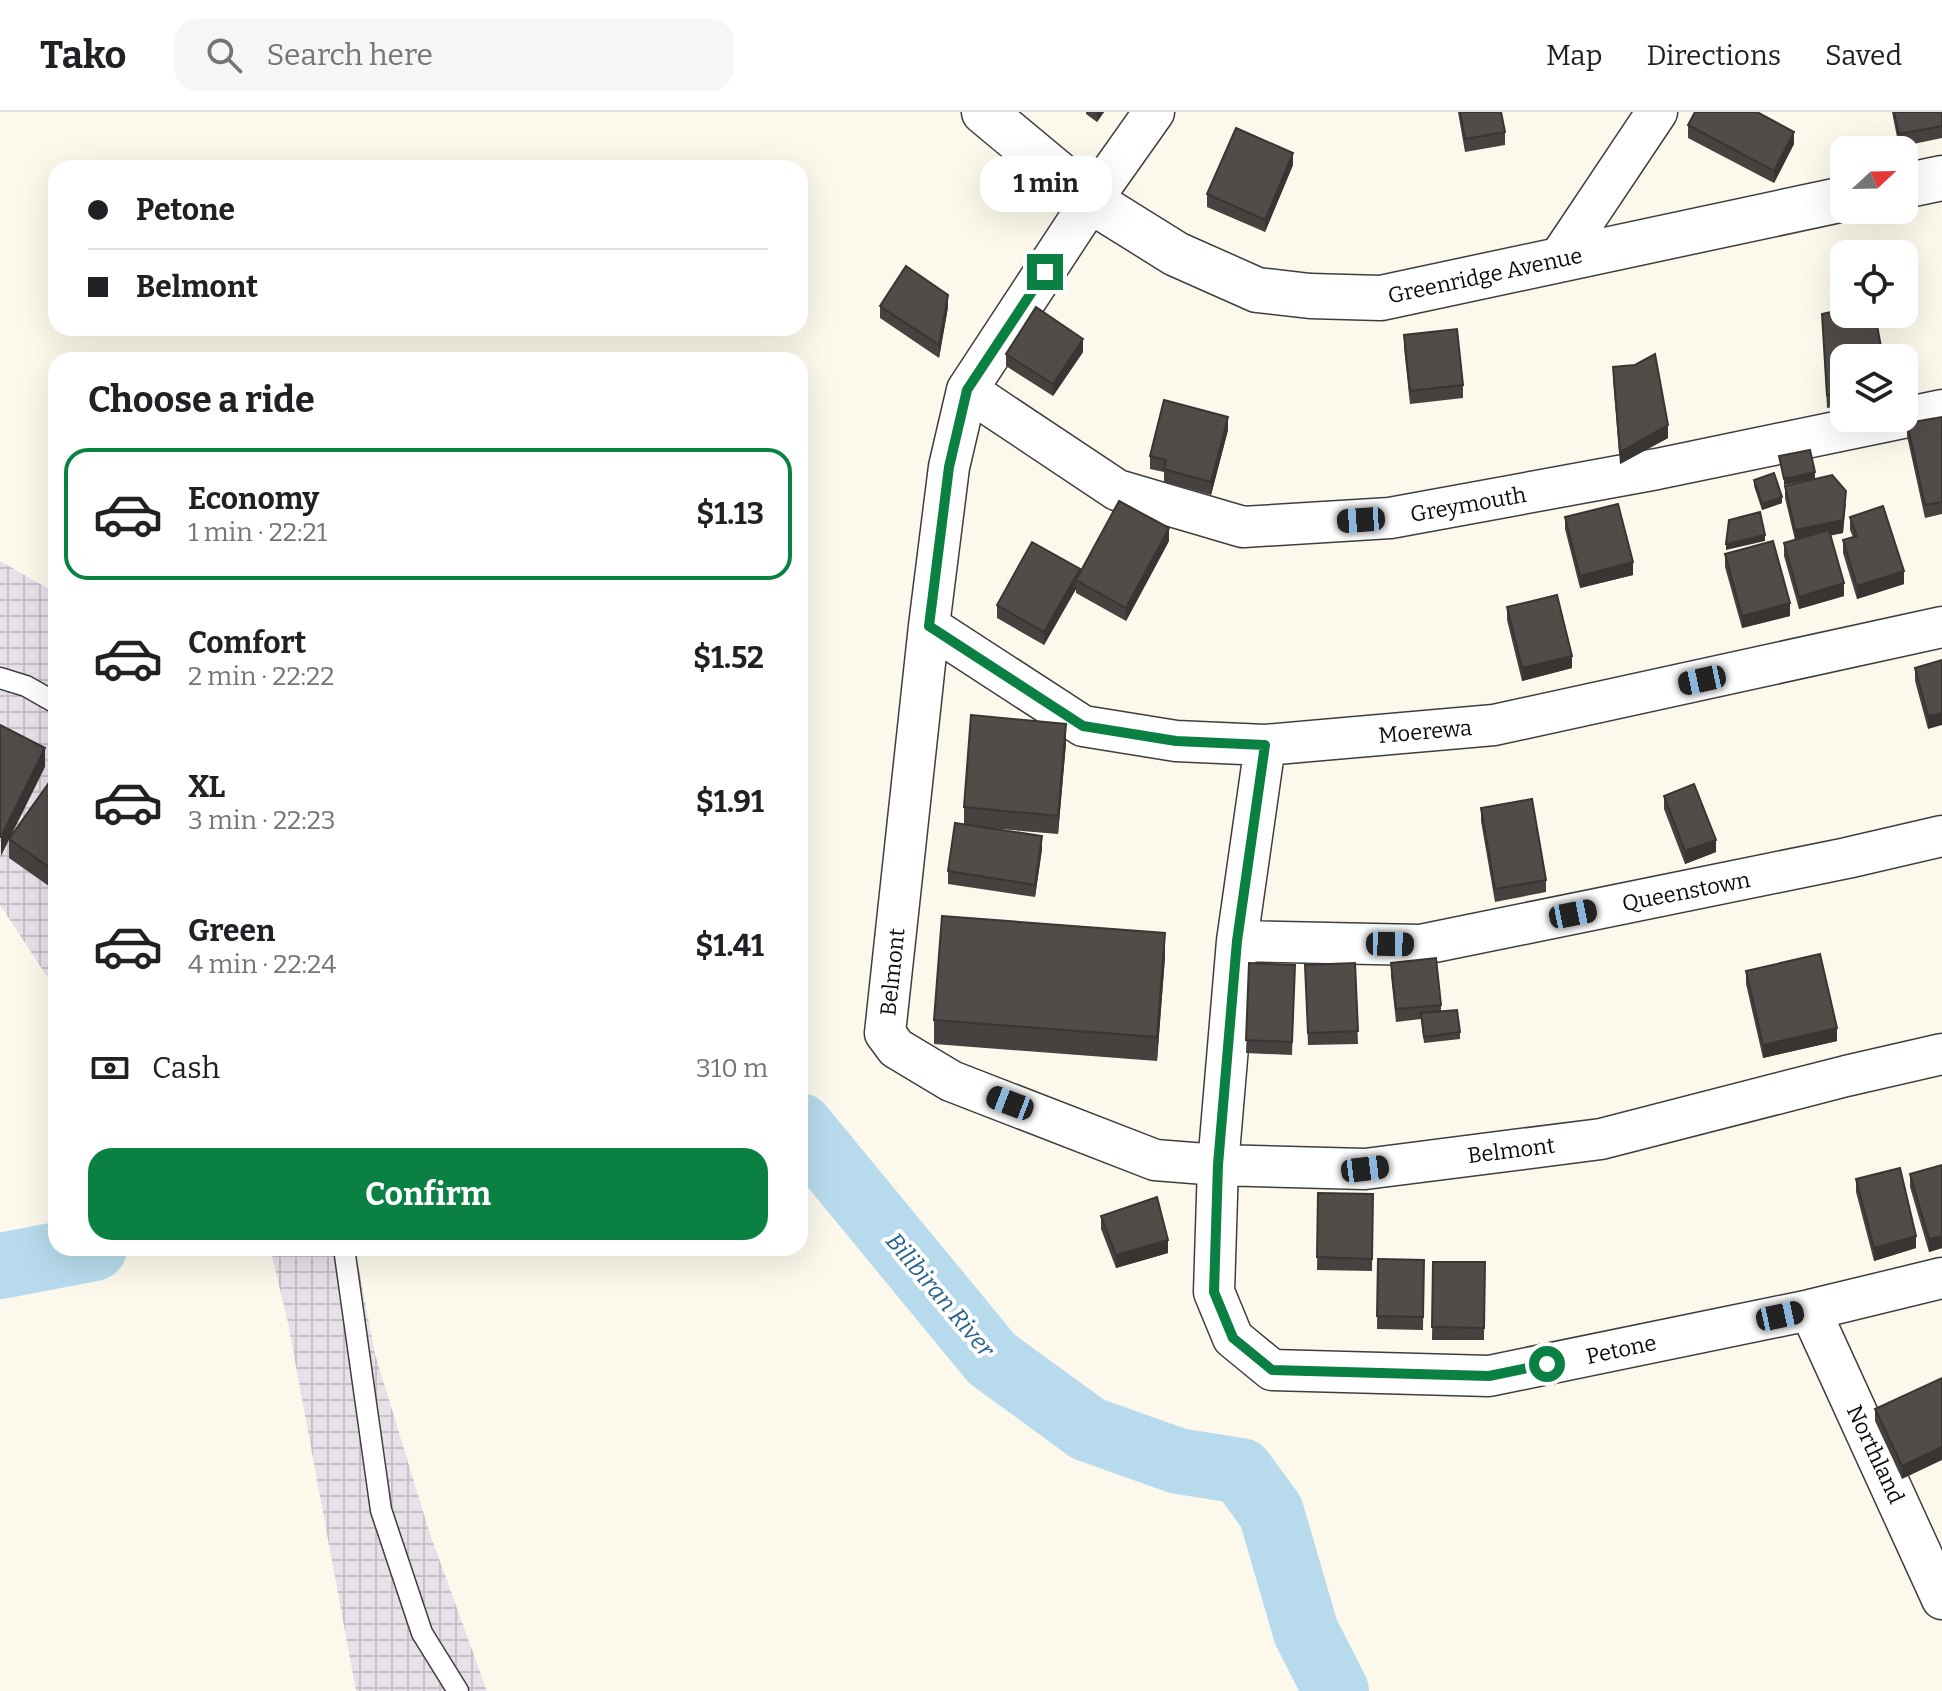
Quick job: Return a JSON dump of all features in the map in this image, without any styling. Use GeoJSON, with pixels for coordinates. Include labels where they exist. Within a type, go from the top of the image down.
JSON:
{"type":"FeatureCollection","features":[{"type":"Feature","properties":{"kind":"street","name":"Greenridge Avenue"},"geometry":{"type":"LineString","coordinates":[[984,112],[1091,201],[1176,254],[1257,290],[1310,296],[1381,298],[1830,202]]}},
{"type":"Feature","properties":{"kind":"street","name":"Belmont"},"geometry":{"type":"LineString","coordinates":[[1154,112],[1091,201],[967,390],[949,467],[885,1033],[896,1048],[951,1081],[1155,1160],[1365,1169],[1601,1139],[1942,1054]]}},
{"type":"Feature","properties":{"kind":"street"},"geometry":{"type":"LineString","coordinates":[[1558,260],[1657,112]]}},
{"type":"Feature","properties":{"kind":"street"},"geometry":{"type":"LineString","coordinates":[[1918,183],[1942,178]]}},
{"type":"Feature","properties":{"kind":"street","name":"Greymouth"},"geometry":{"type":"LineString","coordinates":[[967,390],[1117,490],[1243,527],[1390,518],[1657,469],[1835,432]]}},
{"type":"Feature","properties":{"kind":"street","name":"Greymouth"},"geometry":{"type":"LineString","coordinates":[[1918,415],[1942,410]]}},
{"type":"Feature","properties":{"kind":"street","name":"Moerewa"},"geometry":{"type":"LineString","coordinates":[[929,626],[1083,726],[1176,741],[1265,745],[1494,725],[1942,627]]}},
{"type":"Feature","properties":{"kind":"street","name":"Petone"},"geometry":{"type":"LineString","coordinates":[[1265,745],[1237,941],[1218,1165],[1214,1292],[1233,1338],[1272,1370],[1489,1376],[1810,1310],[1942,1278]]}},
{"type":"Feature","properties":{"kind":"street","name":"Queenstown"},"geometry":{"type":"LineString","coordinates":[[1237,941],[1420,945],[1942,836]]}},
{"type":"Feature","properties":{"kind":"street","name":"Northland"},"geometry":{"type":"LineString","coordinates":[[1810,1310],[1942,1599]]}},
{"type":"Feature","properties":{"kind":"lane"},"geometry":{"type":"LineString","coordinates":[[0,678],[26,686],[48,698]]}},
{"type":"Feature","properties":{"kind":"lane"},"geometry":{"type":"LineString","coordinates":[[345,1256],[381,1510],[422,1633],[458,1691]]}},
{"type":"Feature","properties":{"kind":"shaded area"},"geometry":{"type":"Polygon","coordinates":[[[0,561],[48,588],[48,978],[0,905],[0,561]]]}},
{"type":"Feature","properties":{"kind":"shaded area"},"geometry":{"type":"Polygon","coordinates":[[[272,1256],[357,1256],[375,1354],[429,1531],[487,1691],[356,1691],[288,1323],[272,1256]]]}},
{"type":"Feature","properties":{"kind":"building"},"geometry":{"type":"Polygon","coordinates":[[[1460,112],[1501,112],[1505,132],[1465,139],[1460,112]]]}},
{"type":"Feature","properties":{"kind":"building"},"geometry":{"type":"Polygon","coordinates":[[[1695,112],[1757,112],[1794,132],[1774,171],[1688,125],[1695,112]]]}},
{"type":"Feature","properties":{"kind":"building"},"geometry":{"type":"Polygon","coordinates":[[[1894,112],[1942,112],[1942,126],[1899,134],[1894,112]]]}},
{"type":"Feature","properties":{"kind":"building"},"geometry":{"type":"Polygon","coordinates":[[[1236,128],[1293,153],[1265,220],[1207,194],[1236,128]]]}},
{"type":"Feature","properties":{"kind":"building"},"geometry":{"type":"Polygon","coordinates":[[[906,266],[948,295],[939,345],[880,306],[906,266]]]}},
{"type":"Feature","properties":{"kind":"building"},"geometry":{"type":"Polygon","coordinates":[[[1036,307],[1083,339],[1053,384],[1006,354],[1036,307]]]}},
{"type":"Feature","properties":{"kind":"building"},"geometry":{"type":"Polygon","coordinates":[[[1830,312],[1830,328],[1878,328],[1880,344],[1830,344],[1830,394],[1827,395],[1822,314],[1830,312]]]}},
{"type":"Feature","properties":{"kind":"building"},"geometry":{"type":"Polygon","coordinates":[[[1457,329],[1463,385],[1410,391],[1404,335],[1457,329]]]}},
{"type":"Feature","properties":{"kind":"building"},"geometry":{"type":"Polygon","coordinates":[[[1655,354],[1668,425],[1620,452],[1613,367],[1635,365],[1655,354]]]}},
{"type":"Feature","properties":{"kind":"building"},"geometry":{"type":"Polygon","coordinates":[[[1164,400],[1228,417],[1211,482],[1164,469],[1166,460],[1150,456],[1164,400]]]}},
{"type":"Feature","properties":{"kind":"building"},"geometry":{"type":"Polygon","coordinates":[[[1942,417],[1942,502],[1925,505],[1909,432],[1918,432],[1918,421],[1942,417]]]}},
{"type":"Feature","properties":{"kind":"building"},"geometry":{"type":"Polygon","coordinates":[[[1810,450],[1815,472],[1784,479],[1779,456],[1810,450]]]}},
{"type":"Feature","properties":{"kind":"building"},"geometry":{"type":"Polygon","coordinates":[[[1774,473],[1782,497],[1762,504],[1754,480],[1774,473]]]}},
{"type":"Feature","properties":{"kind":"building"},"geometry":{"type":"Polygon","coordinates":[[[1832,475],[1846,491],[1843,520],[1795,530],[1785,486],[1832,475]]]}},
{"type":"Feature","properties":{"kind":"building"},"geometry":{"type":"Polygon","coordinates":[[[1119,501],[1169,528],[1126,608],[1076,580],[1119,501]]]}},
{"type":"Feature","properties":{"kind":"building"},"geometry":{"type":"Polygon","coordinates":[[[1618,504],[1633,562],[1580,576],[1565,517],[1618,504]]]}},
{"type":"Feature","properties":{"kind":"building"},"geometry":{"type":"Polygon","coordinates":[[[1883,506],[1904,571],[1857,586],[1843,540],[1857,536],[1850,517],[1883,506]]]}},
{"type":"Feature","properties":{"kind":"building"},"geometry":{"type":"Polygon","coordinates":[[[1760,512],[1765,535],[1726,544],[1729,520],[1760,512]]]}},
{"type":"Feature","properties":{"kind":"building"},"geometry":{"type":"Polygon","coordinates":[[[1829,530],[1844,583],[1799,597],[1784,543],[1829,530]]]}},
{"type":"Feature","properties":{"kind":"building"},"geometry":{"type":"Polygon","coordinates":[[[1773,541],[1790,603],[1742,616],[1725,554],[1773,541]]]}},
{"type":"Feature","properties":{"kind":"building"},"geometry":{"type":"Polygon","coordinates":[[[1032,542],[1080,569],[1044,632],[997,605],[1032,542]]]}},
{"type":"Feature","properties":{"kind":"building"},"geometry":{"type":"Polygon","coordinates":[[[1557,595],[1572,656],[1522,668],[1507,607],[1557,595]]]}},
{"type":"Feature","properties":{"kind":"building"},"geometry":{"type":"Polygon","coordinates":[[[1942,660],[1942,713],[1928,716],[1915,668],[1942,660]]]}},
{"type":"Feature","properties":{"kind":"building"},"geometry":{"type":"Polygon","coordinates":[[[971,715],[1066,724],[1058,816],[964,807],[971,715]]]}},
{"type":"Feature","properties":{"kind":"building"},"geometry":{"type":"Polygon","coordinates":[[[0,725],[45,748],[1,837],[0,837],[0,725]]]}},
{"type":"Feature","properties":{"kind":"building"},"geometry":{"type":"Polygon","coordinates":[[[48,784],[48,866],[9,839],[48,784]]]}},
{"type":"Feature","properties":{"kind":"building"},"geometry":{"type":"Polygon","coordinates":[[[1694,784],[1716,840],[1685,851],[1664,796],[1694,784]]]}},
{"type":"Feature","properties":{"kind":"building"},"geometry":{"type":"Polygon","coordinates":[[[1532,799],[1546,880],[1495,889],[1481,808],[1532,799]]]}},
{"type":"Feature","properties":{"kind":"building"},"geometry":{"type":"Polygon","coordinates":[[[955,823],[1042,836],[1035,885],[948,871],[955,823]]]}},
{"type":"Feature","properties":{"kind":"building"},"geometry":{"type":"Polygon","coordinates":[[[942,916],[1165,933],[1157,1037],[934,1020],[942,916]]]}},
{"type":"Feature","properties":{"kind":"building"},"geometry":{"type":"Polygon","coordinates":[[[1820,954],[1837,1028],[1763,1045],[1746,971],[1820,954]]]}},
{"type":"Feature","properties":{"kind":"building"},"geometry":{"type":"Polygon","coordinates":[[[1436,958],[1441,1005],[1396,1009],[1391,963],[1436,958]]]}},
{"type":"Feature","properties":{"kind":"building"},"geometry":{"type":"Polygon","coordinates":[[[1249,963],[1295,965],[1292,1042],[1246,1040],[1249,963]]]}},
{"type":"Feature","properties":{"kind":"building"},"geometry":{"type":"Polygon","coordinates":[[[1355,963],[1358,1031],[1308,1033],[1305,965],[1355,963]]]}},
{"type":"Feature","properties":{"kind":"building"},"geometry":{"type":"Polygon","coordinates":[[[1457,1010],[1460,1032],[1424,1037],[1421,1013],[1457,1010]]]}},
{"type":"Feature","properties":{"kind":"building"},"geometry":{"type":"Polygon","coordinates":[[[1942,1165],[1942,1236],[1929,1239],[1910,1174],[1942,1165]]]}},
{"type":"Feature","properties":{"kind":"building"},"geometry":{"type":"Polygon","coordinates":[[[1900,1168],[1916,1236],[1874,1248],[1856,1179],[1900,1168]]]}},
{"type":"Feature","properties":{"kind":"building"},"geometry":{"type":"Polygon","coordinates":[[[1318,1193],[1373,1194],[1372,1259],[1317,1257],[1318,1193]]]}},
{"type":"Feature","properties":{"kind":"building"},"geometry":{"type":"Polygon","coordinates":[[[1157,1197],[1168,1240],[1116,1255],[1101,1216],[1157,1197]]]}},
{"type":"Feature","properties":{"kind":"building"},"geometry":{"type":"Polygon","coordinates":[[[1378,1259],[1424,1260],[1423,1317],[1377,1316],[1378,1259]]]}},
{"type":"Feature","properties":{"kind":"building"},"geometry":{"type":"Polygon","coordinates":[[[1433,1262],[1485,1262],[1484,1328],[1432,1327],[1433,1262]]]}},
{"type":"Feature","properties":{"kind":"building"},"geometry":{"type":"Polygon","coordinates":[[[1942,1378],[1942,1447],[1902,1466],[1875,1409],[1942,1378]]]}},
{"type":"Feature","properties":{"kind":"waterway","name":"Bilibiran River"},"geometry":{"type":"LineString","coordinates":[[808,1136],[992,1359],[1088,1429],[1178,1461],[1241,1471],[1271,1512],[1306,1632],[1336,1691]]}},
{"type":"Feature","properties":{"kind":"waterway","name":"Bilibiran River"},"geometry":{"type":"LineString","coordinates":[[0,1266],[52,1256]]}},
{"type":"Feature","properties":{"kind":"route"},"geometry":{"type":"LineString","coordinates":[[1045,272],[967,390],[949,467],[929,626],[1083,726],[1176,741],[1265,745],[1237,941],[1218,1165],[1214,1292],[1233,1338],[1272,1370],[1489,1376],[1547,1364]]}}]}
